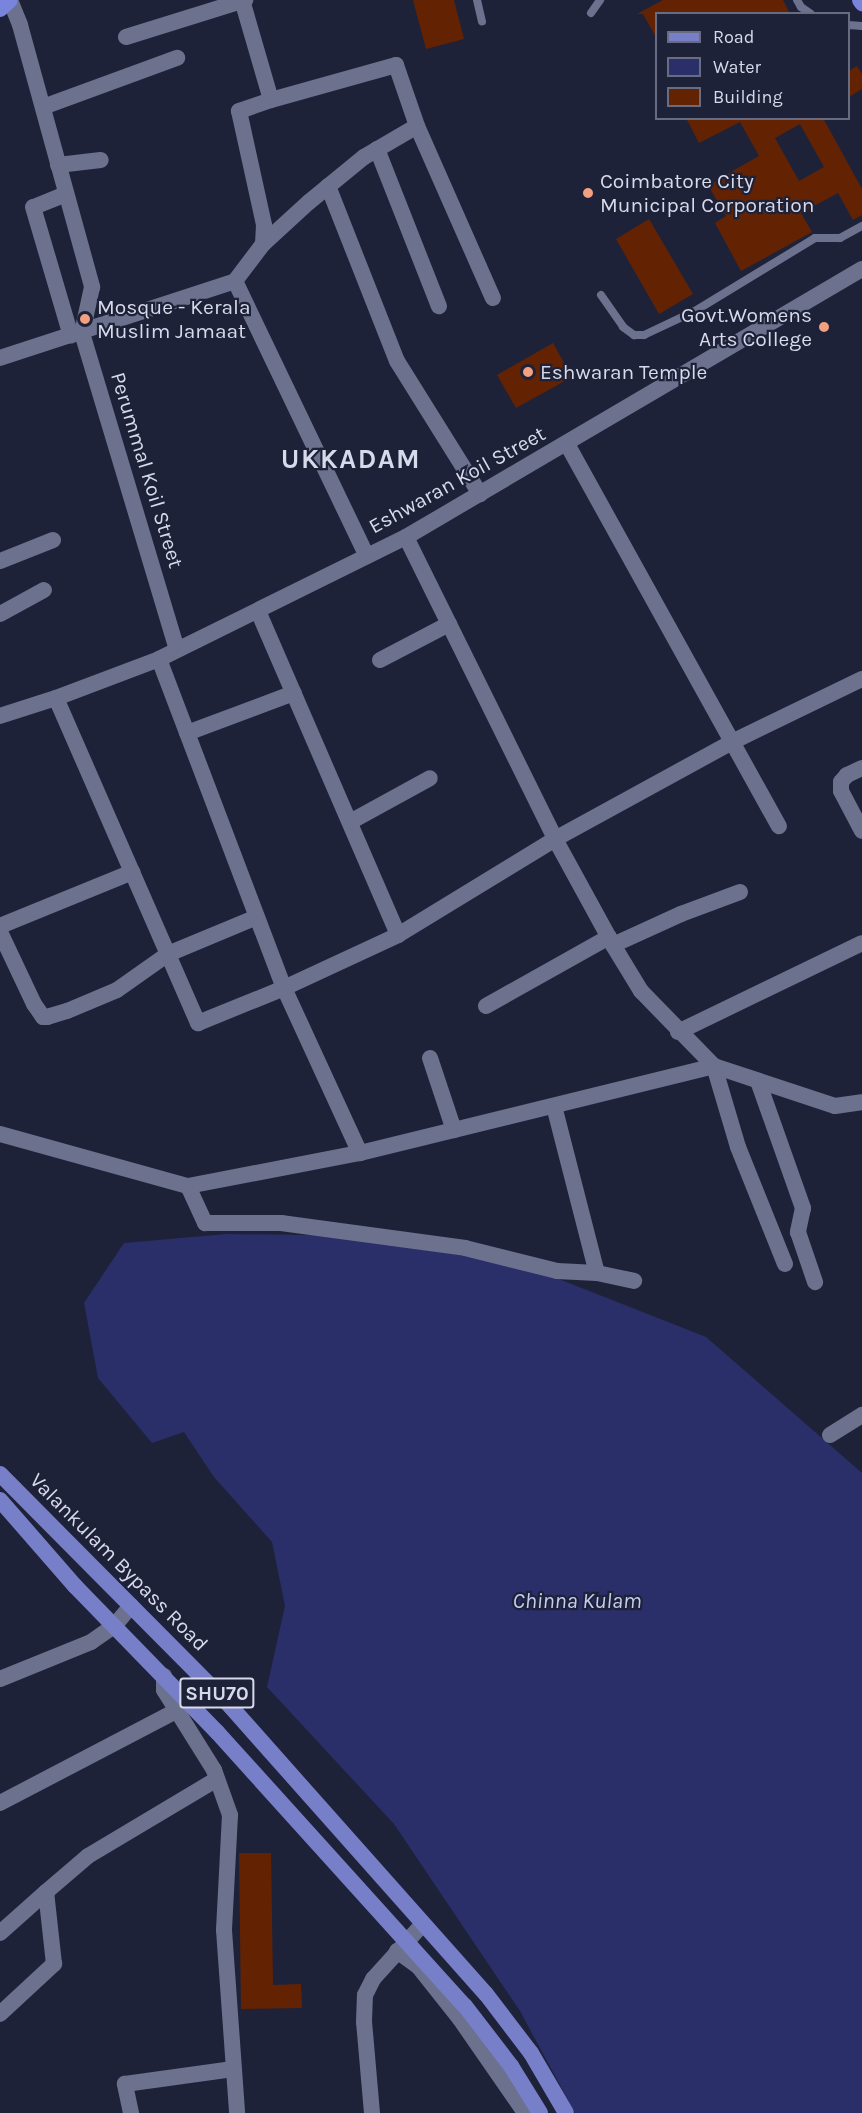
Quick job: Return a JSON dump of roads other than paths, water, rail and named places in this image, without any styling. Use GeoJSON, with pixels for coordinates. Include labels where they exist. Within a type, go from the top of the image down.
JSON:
{"type":"FeatureCollection","features":[{"type":"Feature","properties":{"kind":"highway"},"geometry":{"type":"LineString","coordinates":[[0,9],[10,0]]}},
{"type":"Feature","properties":{"kind":"main road","name":"Valankulam Bypass Road"},"geometry":{"type":"LineString","coordinates":[[0,1474],[231,1707],[422,1925]]}},
{"type":"Feature","properties":{"kind":"main road","name":"Valankulam Bypass Road"},"geometry":{"type":"LineString","coordinates":[[0,1500],[75,1586],[164,1676],[401,1946]]}},
{"type":"Feature","properties":{"kind":"main road","name":"SHU70"},"geometry":{"type":"LineString","coordinates":[[422,1925],[486,1994],[531,2053],[566,2113]]}},
{"type":"Feature","properties":{"kind":"main road","name":"SHU70"},"geometry":{"type":"LineString","coordinates":[[401,1946],[465,2006],[511,2066],[540,2113]]}},
{"type":"Feature","properties":{"kind":"street","name":"Perummal Koil Street"},"geometry":{"type":"LineString","coordinates":[[10,0],[20,26],[92,286],[76,334],[177,649]]}},
{"type":"Feature","properties":{"kind":"street"},"geometry":{"type":"LineString","coordinates":[[126,37],[243,0],[271,100]]}},
{"type":"Feature","properties":{"kind":"street"},"geometry":{"type":"LineString","coordinates":[[43,107],[177,58]]}},
{"type":"Feature","properties":{"kind":"street"},"geometry":{"type":"LineString","coordinates":[[263,244],[264,225],[239,111],[396,65],[417,126],[493,298]]}},
{"type":"Feature","properties":{"kind":"street"},"geometry":{"type":"LineString","coordinates":[[0,358],[235,281],[263,244],[328,186],[377,149],[417,126]]}},
{"type":"Feature","properties":{"kind":"street"},"geometry":{"type":"LineString","coordinates":[[377,149],[439,306]]}},
{"type":"Feature","properties":{"kind":"street"},"geometry":{"type":"LineString","coordinates":[[58,165],[101,160]]}},
{"type":"Feature","properties":{"kind":"street"},"geometry":{"type":"LineString","coordinates":[[328,186],[397,361],[480,495]]}},
{"type":"Feature","properties":{"kind":"street"},"geometry":{"type":"LineString","coordinates":[[66,194],[33,207],[76,334]]}},
{"type":"Feature","properties":{"kind":"street","name":"Eshwaran Koil Street"},"geometry":{"type":"LineString","coordinates":[[0,716],[56,698],[159,659],[406,537],[862,269]]}},
{"type":"Feature","properties":{"kind":"street"},"geometry":{"type":"LineString","coordinates":[[235,281],[367,556]]}},
{"type":"Feature","properties":{"kind":"street"},"geometry":{"type":"LineString","coordinates":[[567,444],[779,825]]}},
{"type":"Feature","properties":{"kind":"street"},"geometry":{"type":"LineString","coordinates":[[406,537],[555,839],[641,991],[678,1032],[714,1066],[835,1106],[862,1102]]}},
{"type":"Feature","properties":{"kind":"street"},"geometry":{"type":"LineString","coordinates":[[0,561],[53,540]]}},
{"type":"Feature","properties":{"kind":"street"},"geometry":{"type":"LineString","coordinates":[[0,614],[44,590]]}},
{"type":"Feature","properties":{"kind":"street"},"geometry":{"type":"LineString","coordinates":[[258,611],[398,935]]}},
{"type":"Feature","properties":{"kind":"street"},"geometry":{"type":"LineString","coordinates":[[380,660],[449,624]]}},
{"type":"Feature","properties":{"kind":"street"},"geometry":{"type":"LineString","coordinates":[[159,659],[284,988],[360,1153]]}},
{"type":"Feature","properties":{"kind":"street"},"geometry":{"type":"LineString","coordinates":[[56,698],[198,1023],[284,988],[398,935],[555,839],[732,742],[862,679]]}},
{"type":"Feature","properties":{"kind":"street"},"geometry":{"type":"LineString","coordinates":[[187,733],[294,693]]}},
{"type":"Feature","properties":{"kind":"street"},"geometry":{"type":"LineString","coordinates":[[862,768],[847,775],[841,782],[841,791],[862,831]]}},
{"type":"Feature","properties":{"kind":"street"},"geometry":{"type":"LineString","coordinates":[[350,822],[430,778]]}},
{"type":"Feature","properties":{"kind":"street"},"geometry":{"type":"LineString","coordinates":[[0,926],[132,872]]}},
{"type":"Feature","properties":{"kind":"street"},"geometry":{"type":"LineString","coordinates":[[486,1006],[611,941],[740,892]]}},
{"type":"Feature","properties":{"kind":"street"},"geometry":{"type":"LineString","coordinates":[[0,932],[43,1017],[67,1011],[117,990],[168,954],[257,917]]}},
{"type":"Feature","properties":{"kind":"street"},"geometry":{"type":"LineString","coordinates":[[678,1032],[862,943]]}},
{"type":"Feature","properties":{"kind":"street"},"geometry":{"type":"LineString","coordinates":[[430,1058],[454,1130]]}},
{"type":"Feature","properties":{"kind":"street"},"geometry":{"type":"LineString","coordinates":[[0,1134],[188,1186],[360,1153],[714,1066]]}},
{"type":"Feature","properties":{"kind":"street"},"geometry":{"type":"LineString","coordinates":[[714,1066],[738,1147],[785,1264]]}},
{"type":"Feature","properties":{"kind":"street"},"geometry":{"type":"LineString","coordinates":[[758,1081],[803,1208],[798,1232],[815,1282]]}},
{"type":"Feature","properties":{"kind":"street"},"geometry":{"type":"LineString","coordinates":[[554,1106],[597,1273]]}},
{"type":"Feature","properties":{"kind":"street"},"geometry":{"type":"LineString","coordinates":[[188,1186],[205,1223],[281,1223],[465,1248],[557,1270],[597,1273],[634,1281]]}},
{"type":"Feature","properties":{"kind":"street"},"geometry":{"type":"LineString","coordinates":[[830,1435],[862,1415]]}},
{"type":"Feature","properties":{"kind":"street"},"geometry":{"type":"LineString","coordinates":[[0,1679],[91,1642],[115,1625],[131,1606]]}},
{"type":"Feature","properties":{"kind":"street"},"geometry":{"type":"LineString","coordinates":[[164,1676],[164,1690],[217,1779],[230,1815],[224,1930],[237,2113]]}},
{"type":"Feature","properties":{"kind":"street"},"geometry":{"type":"LineString","coordinates":[[0,1803],[178,1710]]}},
{"type":"Feature","properties":{"kind":"street"},"geometry":{"type":"LineString","coordinates":[[0,1933],[88,1856],[217,1779]]}},
{"type":"Feature","properties":{"kind":"street"},"geometry":{"type":"LineString","coordinates":[[0,2014],[54,1964],[46,1892]]}},
{"type":"Feature","properties":{"kind":"street"},"geometry":{"type":"LineString","coordinates":[[372,2113],[364,2022],[365,1995],[373,1979],[422,1925]]}},
{"type":"Feature","properties":{"kind":"street"},"geometry":{"type":"LineString","coordinates":[[401,1946],[460,2019],[525,2113]]}},
{"type":"Feature","properties":{"kind":"street"},"geometry":{"type":"LineString","coordinates":[[131,2113],[125,2084],[233,2068]]}},
{"type":"Feature","properties":{"kind":"lane"},"geometry":{"type":"LineString","coordinates":[[477,0],[482,21]]}},
{"type":"Feature","properties":{"kind":"lane"},"geometry":{"type":"LineString","coordinates":[[591,13],[600,0]]}},
{"type":"Feature","properties":{"kind":"lane"},"geometry":{"type":"LineString","coordinates":[[797,0],[801,7],[808,12]]}},
{"type":"Feature","properties":{"kind":"lane"},"geometry":{"type":"LineString","coordinates":[[601,295],[623,327],[634,335],[644,335],[695,311],[814,238],[840,237],[862,225]]}},
{"type":"Feature","properties":{"kind":"water","name":"Chinna Kulam"},"geometry":{"type":"Polygon","coordinates":[[[227,1234],[376,1236],[541,1272],[706,1337],[862,1473],[862,2113],[575,2113],[520,2011],[394,1824],[267,1687],[285,1606],[272,1542],[214,1477],[184,1432],[152,1443],[98,1378],[84,1303],[124,1243],[227,1234]]]}},
{"type":"Feature","properties":{"kind":"place","name":"Coimbatore City Municipal Corporation"},"geometry":{"type":"Point","coordinates":[588,193]}},
{"type":"Feature","properties":{"kind":"place","name":"Mosque - Kerala Muslim Jamaat"},"geometry":{"type":"Point","coordinates":[85,319]}},
{"type":"Feature","properties":{"kind":"place","name":"Govt.Womens Arts College"},"geometry":{"type":"Point","coordinates":[824,327]}},
{"type":"Feature","properties":{"kind":"place","name":"Eshwaran Temple"},"geometry":{"type":"Point","coordinates":[528,372]}},
{"type":"Feature","properties":{"kind":"district","name":"UKKADAM"},"geometry":{"type":"Point","coordinates":[351,460]}}]}
